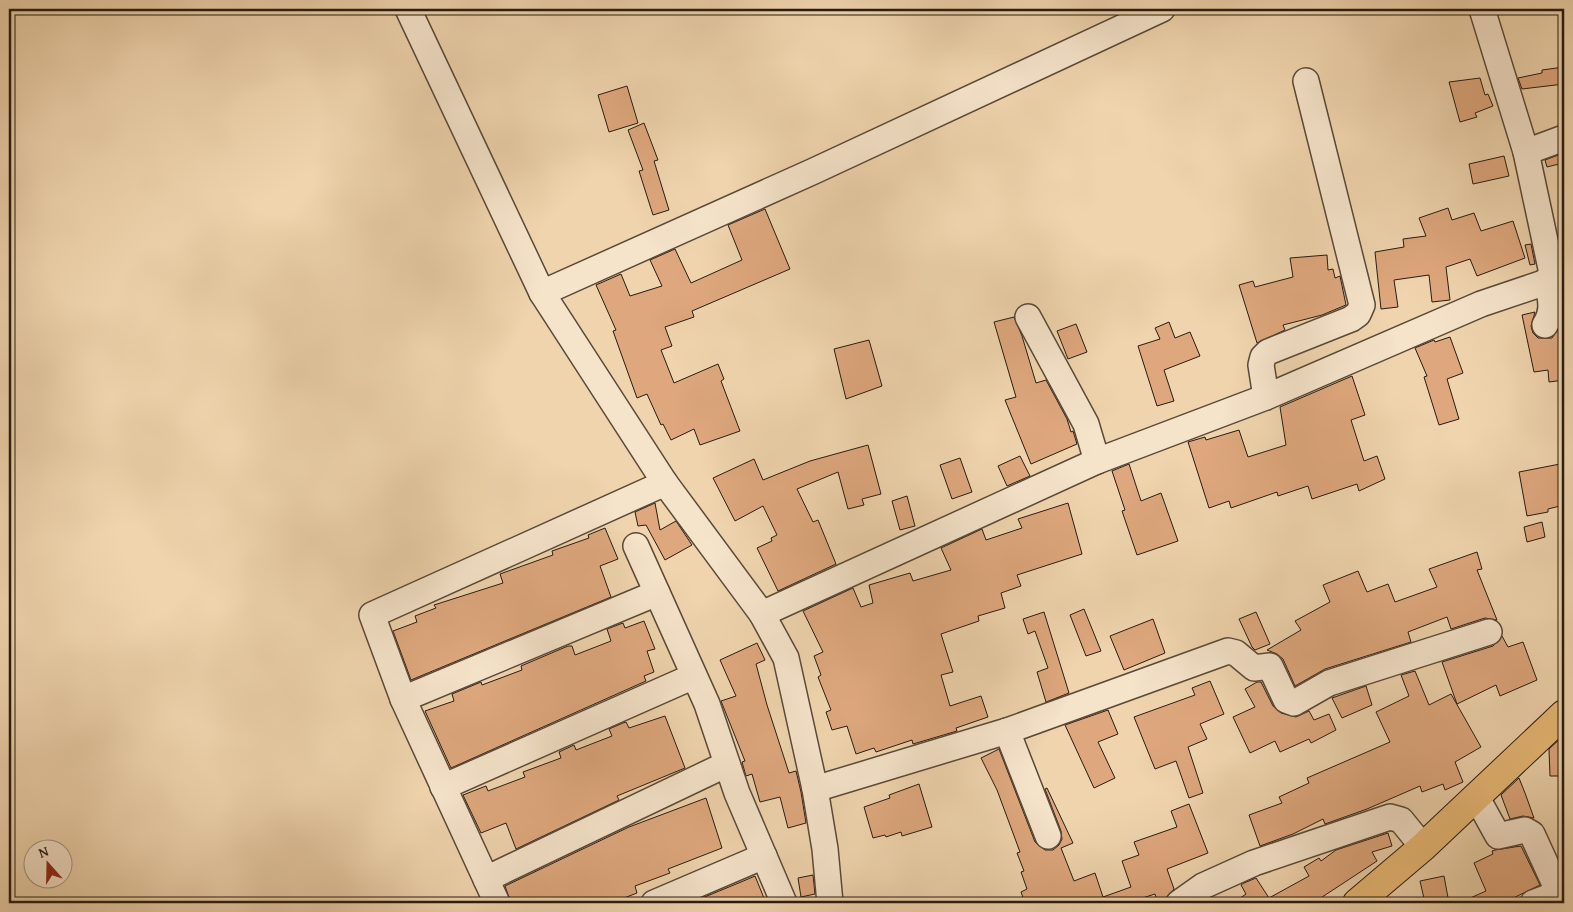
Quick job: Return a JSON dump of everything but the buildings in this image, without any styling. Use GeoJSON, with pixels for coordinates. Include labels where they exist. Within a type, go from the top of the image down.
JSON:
{"type":"FeatureCollection","features":[{"type":"Feature","properties":{"kind":"main road"},"geometry":{"type":"LineString","coordinates":[[1357,903],[1477,798],[1564,714]]}},
{"type":"Feature","properties":{"kind":"street"},"geometry":{"type":"LineString","coordinates":[[408,9],[542,294],[665,483],[762,614],[786,658],[815,789],[825,849],[830,903]]}},
{"type":"Feature","properties":{"kind":"street"},"geometry":{"type":"LineString","coordinates":[[542,294],[814,171],[1162,9]]}},
{"type":"Feature","properties":{"kind":"street"},"geometry":{"type":"LineString","coordinates":[[1482,9],[1526,152],[1555,278],[1550,317],[1545,326]]}},
{"type":"Feature","properties":{"kind":"street"},"geometry":{"type":"LineString","coordinates":[[1266,397],[1261,364],[1263,357],[1268,352],[1351,319],[1358,314],[1362,306],[1306,81]]}},
{"type":"Feature","properties":{"kind":"street"},"geometry":{"type":"LineString","coordinates":[[1526,152],[1564,138]]}},
{"type":"Feature","properties":{"kind":"street"},"geometry":{"type":"LineString","coordinates":[[762,614],[1097,461],[1266,397],[1481,304],[1555,278]]}},
{"type":"Feature","properties":{"kind":"street"},"geometry":{"type":"LineString","coordinates":[[1028,317],[1086,424],[1097,461]]}},
{"type":"Feature","properties":{"kind":"street"},"geometry":{"type":"LineString","coordinates":[[497,903],[403,699],[372,615],[665,483]]}},
{"type":"Feature","properties":{"kind":"street"},"geometry":{"type":"LineString","coordinates":[[636,546],[707,704],[727,764],[784,903]]}},
{"type":"Feature","properties":{"kind":"street"},"geometry":{"type":"LineString","coordinates":[[403,699],[657,593]]}},
{"type":"Feature","properties":{"kind":"street"},"geometry":{"type":"LineString","coordinates":[[815,789],[1007,731],[1228,651],[1236,653],[1254,668],[1270,666],[1286,700],[1294,702],[1329,683],[1489,632]]}},
{"type":"Feature","properties":{"kind":"street"},"geometry":{"type":"LineString","coordinates":[[444,787],[694,676]]}},
{"type":"Feature","properties":{"kind":"street"},"geometry":{"type":"LineString","coordinates":[[1007,731],[1048,836]]}},
{"type":"Feature","properties":{"kind":"street"},"geometry":{"type":"LineString","coordinates":[[486,879],[727,764]]}},
{"type":"Feature","properties":{"kind":"street"},"geometry":{"type":"LineString","coordinates":[[1477,798],[1498,836],[1525,830],[1532,834],[1562,893],[1533,903]]}},
{"type":"Feature","properties":{"kind":"street"},"geometry":{"type":"LineString","coordinates":[[1179,903],[1203,886],[1254,863],[1390,817],[1400,820],[1423,847]]}},
{"type":"Feature","properties":{"kind":"street"},"geometry":{"type":"LineString","coordinates":[[654,903],[764,856]]}}]}
